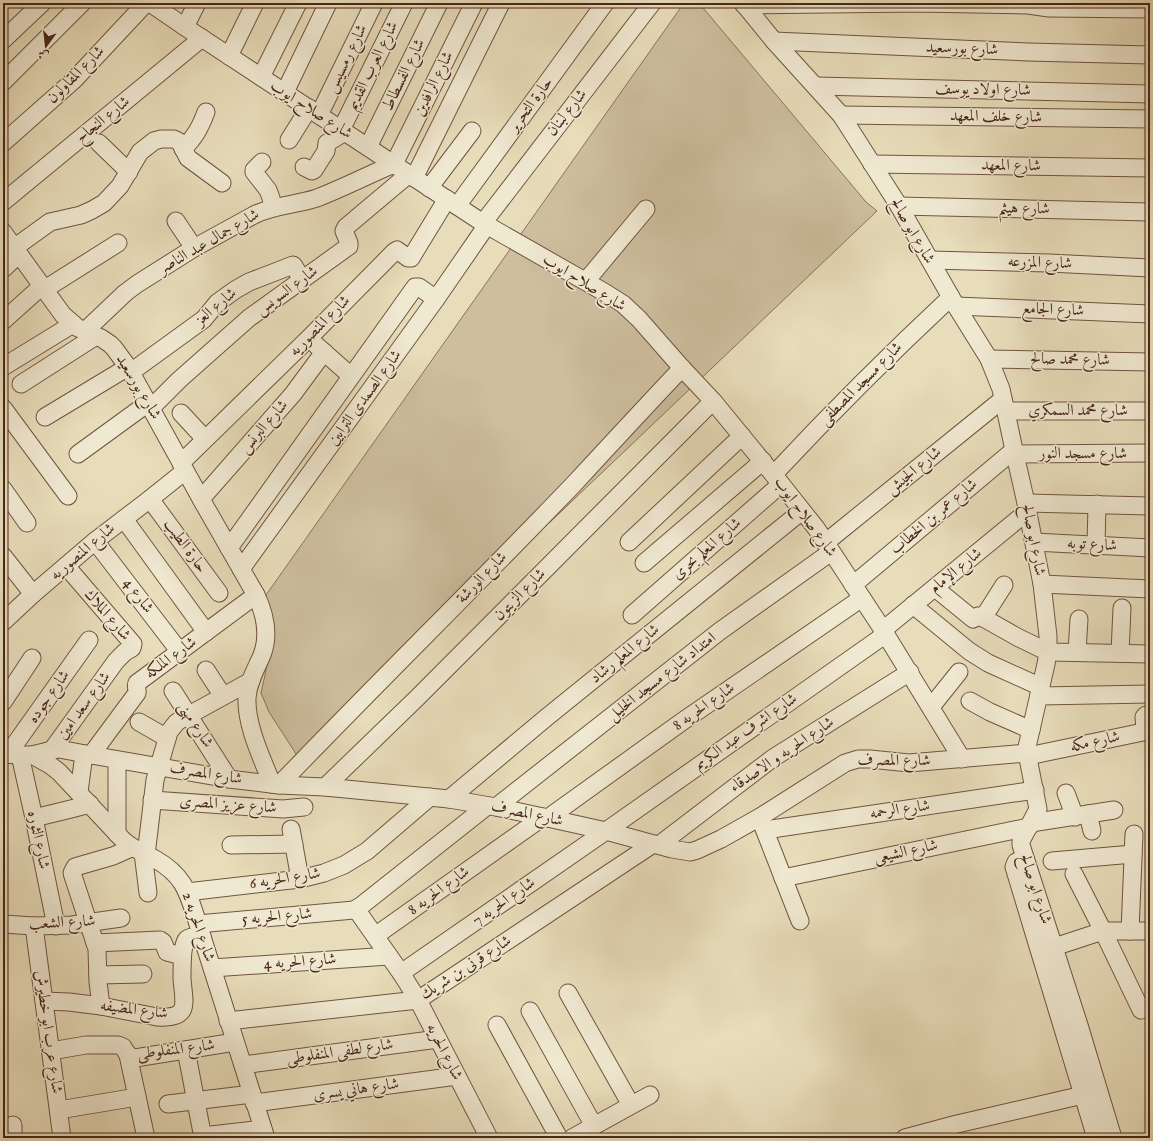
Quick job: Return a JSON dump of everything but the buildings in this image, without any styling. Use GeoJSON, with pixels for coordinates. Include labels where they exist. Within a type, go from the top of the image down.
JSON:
{"type":"FeatureCollection","features":[{"type":"Feature","properties":{"kind":"street"},"geometry":{"type":"LineString","coordinates":[[3,40],[42,3]]}},
{"type":"Feature","properties":{"kind":"street"},"geometry":{"type":"LineString","coordinates":[[3,82],[82,3]]}},
{"type":"Feature","properties":{"kind":"street","name":"شارع المقاولون"},"geometry":{"type":"LineString","coordinates":[[3,143],[74,80],[146,3]]}},
{"type":"Feature","properties":{"kind":"street","name":"شارع صلاح ايوب"},"geometry":{"type":"LineString","coordinates":[[150,3],[452,203],[485,224],[586,281],[623,304],[639,319],[713,401],[763,460],[802,511],[885,632],[962,759]]}},
{"type":"Feature","properties":{"kind":"street"},"geometry":{"type":"LineString","coordinates":[[185,27],[197,3]]}},
{"type":"Feature","properties":{"kind":"street"},"geometry":{"type":"LineString","coordinates":[[229,56],[255,3]]}},
{"type":"Feature","properties":{"kind":"street"},"geometry":{"type":"LineString","coordinates":[[261,77],[298,3]]}},
{"type":"Feature","properties":{"kind":"street"},"geometry":{"type":"LineString","coordinates":[[284,92],[328,3]]}},
{"type":"Feature","properties":{"kind":"street","name":"شارع رمسيس"},"geometry":{"type":"LineString","coordinates":[[289,140],[314,112],[374,3]]}},
{"type":"Feature","properties":{"kind":"street","name":"شارع العرب القديم"},"geometry":{"type":"LineString","coordinates":[[343,131],[404,3]]}},
{"type":"Feature","properties":{"kind":"street","name":"شارع الفسطاط"},"geometry":{"type":"LineString","coordinates":[[368,147],[439,3]]}},
{"type":"Feature","properties":{"kind":"street","name":"شارع الرافدين"},"geometry":{"type":"LineString","coordinates":[[394,164],[474,3]]}},
{"type":"Feature","properties":{"kind":"street"},"geometry":{"type":"LineString","coordinates":[[411,176],[501,3]]}},
{"type":"Feature","properties":{"kind":"street","name":"حارة التحرير"},"geometry":{"type":"LineString","coordinates":[[452,203],[605,3]]}},
{"type":"Feature","properties":{"kind":"street","name":"شارع لبنان"},"geometry":{"type":"LineString","coordinates":[[485,224],[652,3]]}},
{"type":"Feature","properties":{"kind":"street"},"geometry":{"type":"LineString","coordinates":[[743,4],[917,3],[1028,5],[1049,8],[1150,9]]}},
{"type":"Feature","properties":{"kind":"street","name":"شارع ابو صالح"},"geometry":{"type":"LineString","coordinates":[[743,4],[774,41],[841,115],[899,206],[953,302],[989,359],[1001,389],[1042,584],[1048,636],[1048,652],[1027,747],[1038,809],[1021,841],[1021,844],[1054,947],[1070,1027],[1113,1138]]}},
{"type":"Feature","properties":{"kind":"street","name":"شارع النجاح"},"geometry":{"type":"LineString","coordinates":[[3,202],[202,38]]}},
{"type":"Feature","properties":{"kind":"street","name":"شارع بورسعيد"},"geometry":{"type":"LineString","coordinates":[[774,41],[1028,52],[1150,55]]}},
{"type":"Feature","properties":{"kind":"street","name":"شارع اولاد يوسف"},"geometry":{"type":"LineString","coordinates":[[816,86],[1150,94]]}},
{"type":"Feature","properties":{"kind":"street"},"geometry":{"type":"LineString","coordinates":[[183,150],[193,139],[201,126],[206,112]]}},
{"type":"Feature","properties":{"kind":"street","name":"شارع خلف المعهد"},"geometry":{"type":"LineString","coordinates":[[841,115],[1150,119]]}},
{"type":"Feature","properties":{"kind":"street"},"geometry":{"type":"LineString","coordinates":[[304,167],[310,171],[314,170],[326,151],[326,146],[328,143],[343,131]]}},
{"type":"Feature","properties":{"kind":"street"},"geometry":{"type":"LineString","coordinates":[[429,188],[472,131]]}},
{"type":"Feature","properties":{"kind":"street"},"geometry":{"type":"LineString","coordinates":[[3,269],[16,251],[50,222],[81,215],[104,202],[120,186],[140,152],[154,141],[161,139],[174,139],[181,144],[188,158],[222,184]]}},
{"type":"Feature","properties":{"kind":"street"},"geometry":{"type":"LineString","coordinates":[[99,143],[129,172]]}},
{"type":"Feature","properties":{"kind":"street"},"geometry":{"type":"LineString","coordinates":[[262,162],[254,170],[254,172],[268,190],[273,207]]}},
{"type":"Feature","properties":{"kind":"street","name":"شارع جمال عبد الناصر"},"geometry":{"type":"LineString","coordinates":[[21,384],[84,331],[125,292],[194,248],[264,210],[316,198],[394,164]]}},
{"type":"Feature","properties":{"kind":"street","name":"شارع المعهد"},"geometry":{"type":"LineString","coordinates":[[872,164],[1150,168]]}},
{"type":"Feature","properties":{"kind":"street","name":"شارع السويس"},"geometry":{"type":"LineString","coordinates":[[78,454],[150,406],[243,323],[349,246],[344,230],[346,227],[411,176]]}},
{"type":"Feature","properties":{"kind":"street","name":"شارع المنصوريه"},"geometry":{"type":"LineString","coordinates":[[4,619],[95,541],[150,499],[183,467],[205,439],[309,338],[395,250],[399,251],[410,259],[452,203]]}},
{"type":"Feature","properties":{"kind":"street","name":"شارع هيثم"},"geometry":{"type":"LineString","coordinates":[[899,206],[1150,212]]}},
{"type":"Feature","properties":{"kind":"street"},"geometry":{"type":"LineString","coordinates":[[586,281],[646,209]]}},
{"type":"Feature","properties":{"kind":"street"},"geometry":{"type":"LineString","coordinates":[[176,221],[194,248]]}},
{"type":"Feature","properties":{"kind":"street","name":"شارع الصمدى الترابين"},"geometry":{"type":"LineString","coordinates":[[241,569],[436,299],[485,224]]}},
{"type":"Feature","properties":{"kind":"street","name":"شارع بورسعيد"},"geometry":{"type":"LineString","coordinates":[[3,232],[63,315],[84,331],[106,341],[114,348],[130,369],[201,500],[262,607],[266,631],[265,644],[251,681],[247,698],[248,715],[253,733],[276,784]]}},
{"type":"Feature","properties":{"kind":"street"},"geometry":{"type":"LineString","coordinates":[[3,321],[44,288],[118,243]]}},
{"type":"Feature","properties":{"kind":"street","name":"شارع المزرعه"},"geometry":{"type":"LineString","coordinates":[[930,260],[1049,263],[1150,268]]}},
{"type":"Feature","properties":{"kind":"street","name":"شارع العز"},"geometry":{"type":"LineString","coordinates":[[45,417],[130,369],[204,319],[217,303],[249,282],[293,265],[302,280]]}},
{"type":"Feature","properties":{"kind":"street"},"geometry":{"type":"LineString","coordinates":[[229,548],[415,287],[419,287],[436,299]]}},
{"type":"Feature","properties":{"kind":"street","name":"شارع الجامع"},"geometry":{"type":"LineString","coordinates":[[953,302],[1150,314]]}},
{"type":"Feature","properties":{"kind":"street","name":"شارع مسجد المصطفى"},"geometry":{"type":"LineString","coordinates":[[778,479],[842,403],[890,354],[953,302]]}},
{"type":"Feature","properties":{"kind":"street"},"geometry":{"type":"LineString","coordinates":[[3,367],[84,331]]}},
{"type":"Feature","properties":{"kind":"street"},"geometry":{"type":"LineString","coordinates":[[309,338],[351,376]]}},
{"type":"Feature","properties":{"kind":"street"},"geometry":{"type":"LineString","coordinates":[[296,350],[313,366]]}},
{"type":"Feature","properties":{"kind":"street","name":"شارع البرنس"},"geometry":{"type":"LineString","coordinates":[[201,500],[293,394],[324,352]]}},
{"type":"Feature","properties":{"kind":"street","name":"شارع محمد صالح"},"geometry":{"type":"LineString","coordinates":[[989,359],[1150,362]]}},
{"type":"Feature","properties":{"kind":"street","name":"شارع الورشة"},"geometry":{"type":"LineString","coordinates":[[276,784],[426,635],[567,490],[682,368]]}},
{"type":"Feature","properties":{"kind":"street","name":"شارع الزيتون"},"geometry":{"type":"LineString","coordinates":[[325,787],[417,698],[713,401]]}},
{"type":"Feature","properties":{"kind":"street","name":"شارع محمد السمكري"},"geometry":{"type":"LineString","coordinates":[[1005,405],[1150,410]]}},
{"type":"Feature","properties":{"kind":"street","name":"شارع الجيش"},"geometry":{"type":"LineString","coordinates":[[828,547],[1005,405]]}},
{"type":"Feature","properties":{"kind":"street"},"geometry":{"type":"LineString","coordinates":[[3,408],[68,496]]}},
{"type":"Feature","properties":{"kind":"street"},"geometry":{"type":"LineString","coordinates":[[181,413],[205,439]]}},
{"type":"Feature","properties":{"kind":"street"},"geometry":{"type":"LineString","coordinates":[[629,542],[742,436]]}},
{"type":"Feature","properties":{"kind":"street","name":"شارع مسجد النور"},"geometry":{"type":"LineString","coordinates":[[1014,452],[1150,454]]}},
{"type":"Feature","properties":{"kind":"street","name":"شارع عمر بن الخطاب"},"geometry":{"type":"LineString","coordinates":[[858,592],[1014,452]]}},
{"type":"Feature","properties":{"kind":"street"},"geometry":{"type":"LineString","coordinates":[[644,563],[763,460]]}},
{"type":"Feature","properties":{"kind":"street","name":"شارع المعلم بحرى"},"geometry":{"type":"LineString","coordinates":[[632,615],[778,479]]}},
{"type":"Feature","properties":{"kind":"street"},"geometry":{"type":"LineString","coordinates":[[3,489],[27,524]]}},
{"type":"Feature","properties":{"kind":"street","name":"حارة الطيب"},"geometry":{"type":"LineString","coordinates":[[150,499],[219,593]]}},
{"type":"Feature","properties":{"kind":"street"},"geometry":{"type":"LineString","coordinates":[[1096,546],[1097,504]]}},
{"type":"Feature","properties":{"kind":"street"},"geometry":{"type":"LineString","coordinates":[[1027,507],[1097,504],[1150,506]]}},
{"type":"Feature","properties":{"kind":"street","name":"شارع الإمام"},"geometry":{"type":"LineString","coordinates":[[885,632],[1027,507]]}},
{"type":"Feature","properties":{"kind":"street","name":"شارع المعلم رشاد"},"geometry":{"type":"LineString","coordinates":[[449,799],[547,717],[802,511]]}},
{"type":"Feature","properties":{"kind":"street"},"geometry":{"type":"LineString","coordinates":[[124,519],[206,632]]}},
{"type":"Feature","properties":{"kind":"street","name":"شارع 4"},"geometry":{"type":"LineString","coordinates":[[95,541],[180,652]]}},
{"type":"Feature","properties":{"kind":"street","name":"شارع توبه"},"geometry":{"type":"LineString","coordinates":[[1034,542],[1150,548]]}},
{"type":"Feature","properties":{"kind":"street","name":"امتداد شارع مسجد الخليل"},"geometry":{"type":"LineString","coordinates":[[356,908],[492,806],[828,547]]}},
{"type":"Feature","properties":{"kind":"street"},"geometry":{"type":"LineString","coordinates":[[3,556],[33,594]]}},
{"type":"Feature","properties":{"kind":"street","name":"شارع الملاك"},"geometry":{"type":"LineString","coordinates":[[66,566],[132,643],[132,648],[125,652],[116,661]]}},
{"type":"Feature","properties":{"kind":"street"},"geometry":{"type":"LineString","coordinates":[[1042,584],[1150,588]]}},
{"type":"Feature","properties":{"kind":"street"},"geometry":{"type":"LineString","coordinates":[[983,618],[1004,585]]}},
{"type":"Feature","properties":{"kind":"street"},"geometry":{"type":"LineString","coordinates":[[935,588],[973,619],[979,616],[1048,652],[1150,654]]}},
{"type":"Feature","properties":{"kind":"street","name":"شارع الحريه 8"},"geometry":{"type":"LineString","coordinates":[[375,936],[683,721],[858,592]]}},
{"type":"Feature","properties":{"kind":"street","name":"شارع الملكه"},"geometry":{"type":"LineString","coordinates":[[87,755],[137,694],[137,683],[256,595]]}},
{"type":"Feature","properties":{"kind":"street"},"geometry":{"type":"LineString","coordinates":[[913,606],[969,651],[1040,691],[1150,694]]}},
{"type":"Feature","properties":{"kind":"street"},"geometry":{"type":"LineString","coordinates":[[1120,654],[1122,608]]}},
{"type":"Feature","properties":{"kind":"street"},"geometry":{"type":"LineString","coordinates":[[1076,652],[1079,620]]}},
{"type":"Feature","properties":{"kind":"street","name":"شارع اشرف عبد الكريم"},"geometry":{"type":"LineString","coordinates":[[606,831],[885,632]]}},
{"type":"Feature","properties":{"kind":"street","name":"شارع جوده"},"geometry":{"type":"LineString","coordinates":[[16,754],[89,640]]}},
{"type":"Feature","properties":{"kind":"street"},"geometry":{"type":"LineString","coordinates":[[3,702],[32,658]]}},
{"type":"Feature","properties":{"kind":"street","name":"شارع سعد امين"},"geometry":{"type":"LineString","coordinates":[[52,750],[116,661]]}},
{"type":"Feature","properties":{"kind":"street"},"geometry":{"type":"LineString","coordinates":[[206,670],[223,696]]}},
{"type":"Feature","properties":{"kind":"street","name":"شارع الحريه و الاصدقاء"},"geometry":{"type":"LineString","coordinates":[[656,844],[773,758],[910,672]]}},
{"type":"Feature","properties":{"kind":"street"},"geometry":{"type":"LineString","coordinates":[[931,707],[959,672]]}},
{"type":"Feature","properties":{"kind":"street"},"geometry":{"type":"LineString","coordinates":[[148,893],[140,852],[155,780],[169,732],[176,723],[251,681]]}},
{"type":"Feature","properties":{"kind":"street","name":"شارع مهنى"},"geometry":{"type":"LineString","coordinates":[[173,691],[229,779]]}},
{"type":"Feature","properties":{"kind":"street"},"geometry":{"type":"LineString","coordinates":[[970,701],[990,712],[1031,730]]}},
{"type":"Feature","properties":{"kind":"street","name":"شارع مكه"},"geometry":{"type":"LineString","coordinates":[[1028,755],[1143,732],[1145,729],[1144,718],[1148,715]]}},
{"type":"Feature","properties":{"kind":"street"},"geometry":{"type":"LineString","coordinates":[[139,722],[167,738]]}},
{"type":"Feature","properties":{"kind":"street","name":"شارع المصرف"},"geometry":{"type":"LineString","coordinates":[[16,754],[59,749],[229,779],[449,799],[492,806],[606,831],[690,852],[762,824],[846,763],[858,759],[910,763],[1028,755]]}},
{"type":"Feature","properties":{"kind":"street","name":"شارع الحريه 2"},"geometry":{"type":"LineString","coordinates":[[16,754],[50,765],[59,772],[117,834],[140,852],[168,867],[187,892],[264,1134]]}},
{"type":"Feature","properties":{"kind":"street","name":"شارع الثوره"},"geometry":{"type":"LineString","coordinates":[[16,754],[34,818],[56,926]]}},
{"type":"Feature","properties":{"kind":"street"},"geometry":{"type":"LineString","coordinates":[[34,818],[71,809],[84,798],[87,755]]}},
{"type":"Feature","properties":{"kind":"street"},"geometry":{"type":"LineString","coordinates":[[117,760],[117,834]]}},
{"type":"Feature","properties":{"kind":"street","name":"شارع الرحمه"},"geometry":{"type":"LineString","coordinates":[[762,824],[1035,790]]}},
{"type":"Feature","properties":{"kind":"street"},"geometry":{"type":"LineString","coordinates":[[1066,793],[1092,831]]}},
{"type":"Feature","properties":{"kind":"street","name":"شارع الحريه 6"},"geometry":{"type":"LineString","coordinates":[[187,892],[300,879],[324,873],[344,865],[367,851],[430,797]]}},
{"type":"Feature","properties":{"kind":"street","name":"شارع عزيز المصرى"},"geometry":{"type":"LineString","coordinates":[[152,800],[288,809],[304,807]]}},
{"type":"Feature","properties":{"kind":"street","name":"شارع الشيعى"},"geometry":{"type":"LineString","coordinates":[[783,878],[1030,825],[1114,810]]}},
{"type":"Feature","properties":{"kind":"street"},"geometry":{"type":"LineString","coordinates":[[762,824],[800,921]]}},
{"type":"Feature","properties":{"kind":"street","name":"شارع الحريه 7"},"geometry":{"type":"LineString","coordinates":[[401,973],[606,831]]}},
{"type":"Feature","properties":{"kind":"street"},"geometry":{"type":"LineString","coordinates":[[1130,931],[1134,834]]}},
{"type":"Feature","properties":{"kind":"street"},"geometry":{"type":"LineString","coordinates":[[231,845],[292,837],[300,879]]}},
{"type":"Feature","properties":{"kind":"street","name":"شارع قرنى بن شريك"},"geometry":{"type":"LineString","coordinates":[[228,1021],[418,1000],[656,844]]}},
{"type":"Feature","properties":{"kind":"street"},"geometry":{"type":"LineString","coordinates":[[101,1006],[98,975],[98,954],[72,873],[73,869],[75,867],[117,855],[140,852]]}},
{"type":"Feature","properties":{"kind":"street"},"geometry":{"type":"LineString","coordinates":[[1052,861],[1133,854]]}},
{"type":"Feature","properties":{"kind":"street"},"geometry":{"type":"LineString","coordinates":[[1025,858],[1016,862],[1014,867],[1070,1027],[1083,1095],[1096,1138]]}},
{"type":"Feature","properties":{"kind":"street"},"geometry":{"type":"LineString","coordinates":[[1074,874],[1141,1010]]}},
{"type":"Feature","properties":{"kind":"street","name":"شارع الحريه 5"},"geometry":{"type":"LineString","coordinates":[[200,930],[345,911],[356,908]]}},
{"type":"Feature","properties":{"kind":"street","name":"شارع الحريه"},"geometry":{"type":"LineString","coordinates":[[356,908],[418,1000],[489,1138]]}},
{"type":"Feature","properties":{"kind":"street","name":"شارع الشعب"},"geometry":{"type":"LineString","coordinates":[[3,924],[56,926],[88,924],[121,918]]}},
{"type":"Feature","properties":{"kind":"street","name":"شارع عرب ابو خطيرش"},"geometry":{"type":"LineString","coordinates":[[34,926],[62,1138]]}},
{"type":"Feature","properties":{"kind":"street","name":"شارع المضيفه"},"geometry":{"type":"LineString","coordinates":[[44,1001],[101,1006],[157,1017],[175,1016],[179,1014],[185,1003],[182,978],[182,956],[185,942],[200,930]]}},
{"type":"Feature","properties":{"kind":"street"},"geometry":{"type":"LineString","coordinates":[[1054,947],[1103,931],[1150,931]]}},
{"type":"Feature","properties":{"kind":"street"},"geometry":{"type":"LineString","coordinates":[[95,943],[160,940],[163,942],[167,952],[182,956]]}},
{"type":"Feature","properties":{"kind":"street","name":"شارع الحريه 4"},"geometry":{"type":"LineString","coordinates":[[212,968],[389,956]]}},
{"type":"Feature","properties":{"kind":"street"},"geometry":{"type":"LineString","coordinates":[[98,975],[143,974]]}},
{"type":"Feature","properties":{"kind":"street"},"geometry":{"type":"LineString","coordinates":[[568,993],[631,1105]]}},
{"type":"Feature","properties":{"kind":"street"},"geometry":{"type":"LineString","coordinates":[[530,1011],[594,1126]]}},
{"type":"Feature","properties":{"kind":"street"},"geometry":{"type":"LineString","coordinates":[[497,1025],[559,1138]]}},
{"type":"Feature","properties":{"kind":"street","name":"شارع لطفى المنفلوطى"},"geometry":{"type":"LineString","coordinates":[[243,1066],[438,1039]]}},
{"type":"Feature","properties":{"kind":"street","name":"شارع المنفلوطى"},"geometry":{"type":"LineString","coordinates":[[51,1051],[86,1045],[118,1044],[123,1047],[128,1055],[135,1058],[235,1042]]}},
{"type":"Feature","properties":{"kind":"street"},"geometry":{"type":"LineString","coordinates":[[186,1050],[202,1137],[264,1134]]}},
{"type":"Feature","properties":{"kind":"street"},"geometry":{"type":"LineString","coordinates":[[128,1055],[146,1138]]}},
{"type":"Feature","properties":{"kind":"street","name":"شارع هاني يسرى"},"geometry":{"type":"LineString","coordinates":[[253,1098],[457,1076]]}},
{"type":"Feature","properties":{"kind":"street"},"geometry":{"type":"LineString","coordinates":[[572,1138],[650,1095]]}},
{"type":"Feature","properties":{"kind":"street"},"geometry":{"type":"LineString","coordinates":[[905,1138],[957,1124],[1083,1095]]}},
{"type":"Feature","properties":{"kind":"street"},"geometry":{"type":"LineString","coordinates":[[59,1110],[137,1097]]}},
{"type":"Feature","properties":{"kind":"street"},"geometry":{"type":"LineString","coordinates":[[168,1104],[195,1100],[253,1098]]}},
{"type":"Feature","properties":{"kind":"shaded area"},"geometry":{"type":"Polygon","coordinates":[[[684,3],[699,3],[866,202],[877,211],[300,760],[269,712],[261,693],[274,634],[266,595],[684,3]]]}}]}
